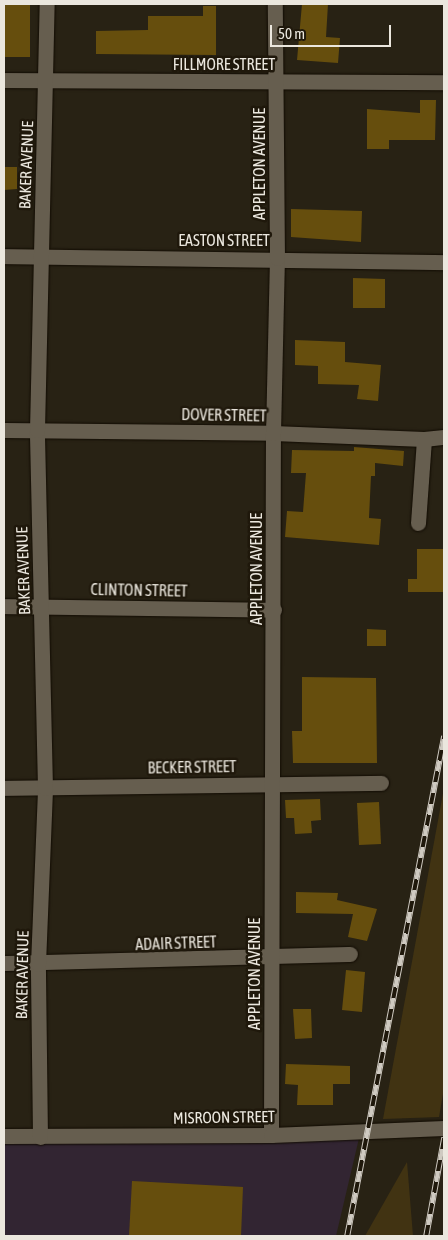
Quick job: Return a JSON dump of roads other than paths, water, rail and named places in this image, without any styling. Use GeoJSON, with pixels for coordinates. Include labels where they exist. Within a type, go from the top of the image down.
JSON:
{"type":"FeatureCollection","features":[{"type":"Feature","properties":{"kind":"street","name":"BAKER AVENUE"},"geometry":{"type":"LineString","coordinates":[[40,1137],[38,964],[45,788],[37,430],[47,4]]}},
{"type":"Feature","properties":{"kind":"street","name":"APPLETON AVENUE"},"geometry":{"type":"LineString","coordinates":[[271,1135],[274,782],[272,433],[277,258],[275,4]]}},
{"type":"Feature","properties":{"kind":"street","name":"FILLMORE STREET"},"geometry":{"type":"LineString","coordinates":[[4,80],[444,82]]}},
{"type":"Feature","properties":{"kind":"street","name":"EASTON STREET"},"geometry":{"type":"LineString","coordinates":[[4,256],[277,258],[444,262]]}},
{"type":"Feature","properties":{"kind":"street","name":"DOVER STREET"},"geometry":{"type":"LineString","coordinates":[[4,430],[272,433],[424,439],[444,437]]}},
{"type":"Feature","properties":{"kind":"street"},"geometry":{"type":"LineString","coordinates":[[418,523],[424,439]]}},
{"type":"Feature","properties":{"kind":"street","name":"CLINTON STREET"},"geometry":{"type":"LineString","coordinates":[[4,606],[274,610]]}},
{"type":"Feature","properties":{"kind":"street","name":"BECKER STREET"},"geometry":{"type":"LineString","coordinates":[[4,788],[274,782],[381,783]]}},
{"type":"Feature","properties":{"kind":"street","name":"ADAIR STREET"},"geometry":{"type":"LineString","coordinates":[[4,963],[38,964],[272,958],[350,954]]}},
{"type":"Feature","properties":{"kind":"street","name":"MISROON STREET"},"geometry":{"type":"LineString","coordinates":[[4,1136],[271,1135],[444,1128]]}},
{"type":"Feature","properties":{"kind":"railway"},"geometry":{"type":"LineString","coordinates":[[347,1236],[444,736]]}},
{"type":"Feature","properties":{"kind":"railway"},"geometry":{"type":"LineString","coordinates":[[426,1236],[444,1138]]}}]}
